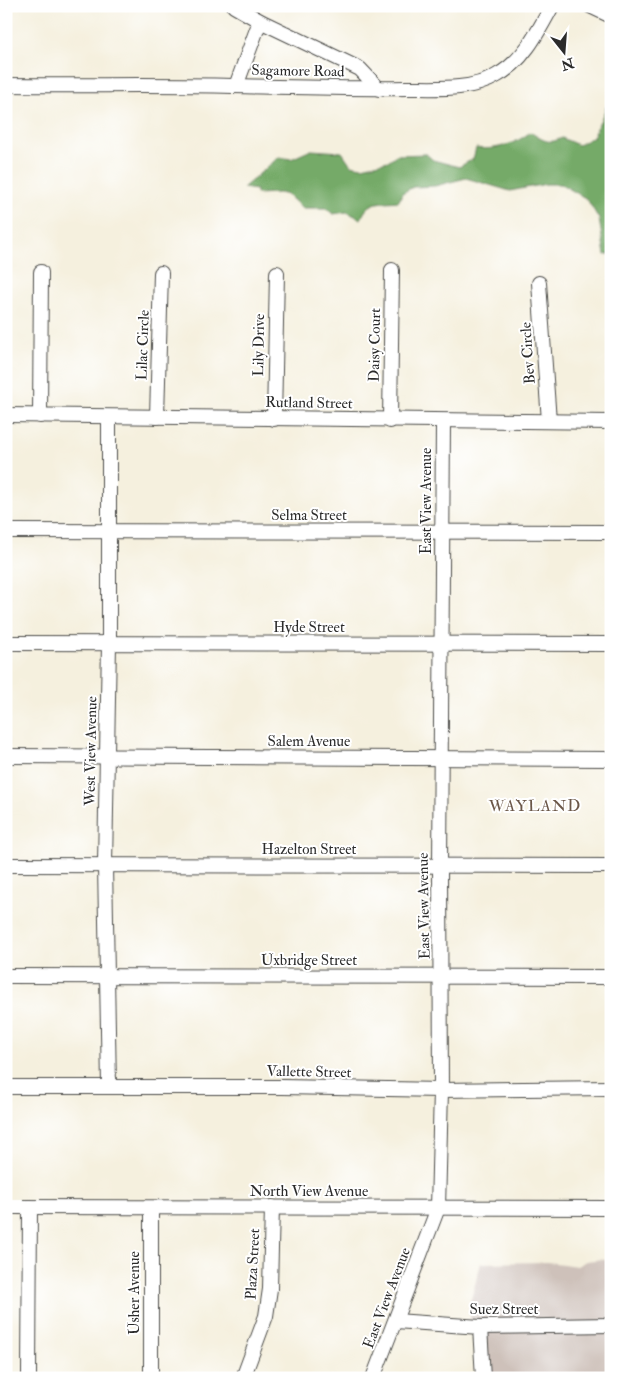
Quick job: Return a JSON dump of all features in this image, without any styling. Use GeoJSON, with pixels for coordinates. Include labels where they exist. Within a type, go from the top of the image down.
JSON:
{"type":"FeatureCollection","features":[{"type":"Feature","properties":{"kind":"street"},"geometry":{"type":"LineString","coordinates":[[234,6],[260,22],[360,69],[379,88]]}},
{"type":"Feature","properties":{"kind":"street","name":"Sagamore Road"},"geometry":{"type":"LineString","coordinates":[[6,85],[442,88],[476,84],[496,77],[514,63],[536,35],[552,6]]}},
{"type":"Feature","properties":{"kind":"street"},"geometry":{"type":"LineString","coordinates":[[590,6],[611,16]]}},
{"type":"Feature","properties":{"kind":"street"},"geometry":{"type":"LineString","coordinates":[[236,86],[260,22]]}},
{"type":"Feature","properties":{"kind":"street","name":"Daisy Court"},"geometry":{"type":"LineString","coordinates":[[390,421],[392,270]]}},
{"type":"Feature","properties":{"kind":"street"},"geometry":{"type":"LineString","coordinates":[[40,416],[41,272]]}},
{"type":"Feature","properties":{"kind":"street","name":"Lily Drive"},"geometry":{"type":"LineString","coordinates":[[274,419],[277,272]]}},
{"type":"Feature","properties":{"kind":"street","name":"Lilac Circle"},"geometry":{"type":"LineString","coordinates":[[157,417],[161,273]]}},
{"type":"Feature","properties":{"kind":"street","name":"Bev Circle"},"geometry":{"type":"LineString","coordinates":[[539,283],[549,422]]}},
{"type":"Feature","properties":{"kind":"street","name":"Rutland Street"},"geometry":{"type":"LineString","coordinates":[[6,415],[443,422],[611,422]]}},
{"type":"Feature","properties":{"kind":"street","name":"West View Avenue"},"geometry":{"type":"LineString","coordinates":[[109,417],[110,643],[105,865],[109,1086]]}},
{"type":"Feature","properties":{"kind":"street","name":"East View Avenue"},"geometry":{"type":"LineString","coordinates":[[373,1378],[438,1208],[441,1090],[440,758],[443,422]]}},
{"type":"Feature","properties":{"kind":"street","name":"Selma Street"},"geometry":{"type":"LineString","coordinates":[[6,531],[611,532]]}},
{"type":"Feature","properties":{"kind":"street","name":"Hyde Street"},"geometry":{"type":"LineString","coordinates":[[6,643],[611,644]]}},
{"type":"Feature","properties":{"kind":"street","name":"Salem Avenue"},"geometry":{"type":"LineString","coordinates":[[6,756],[611,759]]}},
{"type":"Feature","properties":{"kind":"street","name":"Hazelton Street"},"geometry":{"type":"LineString","coordinates":[[6,865],[310,864],[440,867],[611,866]]}},
{"type":"Feature","properties":{"kind":"street","name":"Uxbridge Street"},"geometry":{"type":"LineString","coordinates":[[6,976],[611,977]]}},
{"type":"Feature","properties":{"kind":"street","name":"Vallette Street"},"geometry":{"type":"LineString","coordinates":[[6,1087],[109,1086],[441,1090],[611,1088]]}},
{"type":"Feature","properties":{"kind":"street","name":"North View Avenue"},"geometry":{"type":"LineString","coordinates":[[6,1207],[611,1208]]}},
{"type":"Feature","properties":{"kind":"street"},"geometry":{"type":"LineString","coordinates":[[29,1378],[30,1207]]}},
{"type":"Feature","properties":{"kind":"street","name":"Plaza Street"},"geometry":{"type":"LineString","coordinates":[[243,1378],[266,1316],[270,1290],[272,1207]]}},
{"type":"Feature","properties":{"kind":"street","name":"Usher Avenue"},"geometry":{"type":"LineString","coordinates":[[151,1208],[151,1378]]}},
{"type":"Feature","properties":{"kind":"street","name":"Suez Street"},"geometry":{"type":"LineString","coordinates":[[396,1321],[480,1327],[611,1325]]}},
{"type":"Feature","properties":{"kind":"street"},"geometry":{"type":"LineString","coordinates":[[480,1327],[483,1378]]}},
{"type":"Feature","properties":{"kind":"shaded area"},"geometry":{"type":"Polygon","coordinates":[[[603,1259],[611,1262],[611,1378],[483,1378],[480,1329],[470,1324],[471,1299],[481,1263],[548,1262],[577,1266],[586,1261],[603,1259]]]}},
{"type":"Feature","properties":{"kind":"green space"},"geometry":{"type":"Polygon","coordinates":[[[611,97],[611,184],[607,192],[611,200],[611,254],[605,255],[599,219],[587,199],[561,184],[546,184],[510,191],[466,178],[435,186],[413,187],[402,193],[399,201],[381,202],[372,205],[361,219],[347,212],[333,214],[326,208],[302,208],[288,195],[279,193],[256,194],[256,190],[243,188],[279,157],[291,159],[311,150],[342,152],[351,165],[362,167],[388,161],[396,155],[426,154],[433,160],[459,167],[473,159],[476,148],[504,146],[530,132],[546,141],[562,138],[578,145],[593,137],[611,97]]]}},
{"type":"Feature","properties":{"kind":"district","name":"WAYLAND"},"geometry":{"type":"Point","coordinates":[535,806]}}]}
